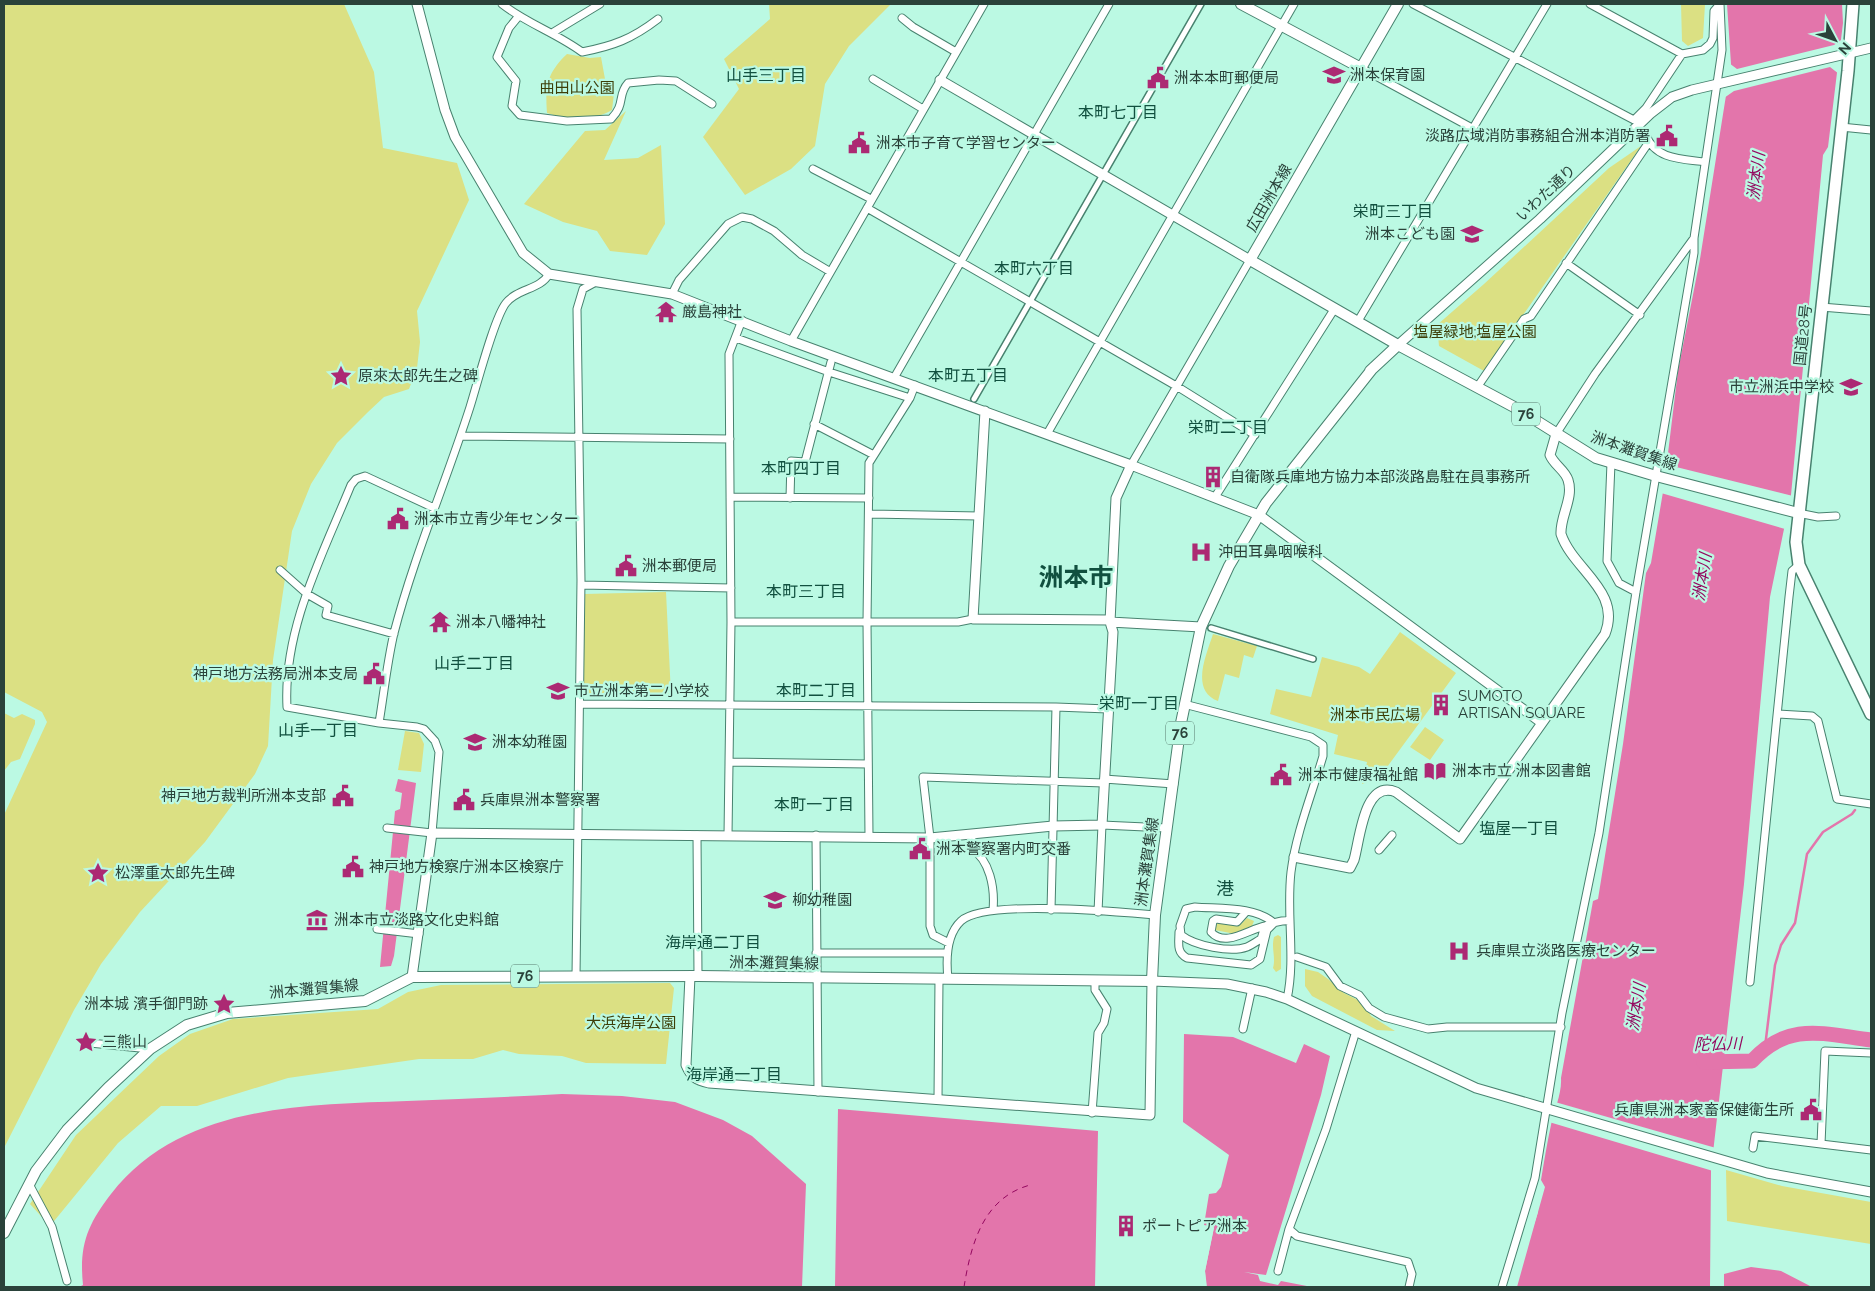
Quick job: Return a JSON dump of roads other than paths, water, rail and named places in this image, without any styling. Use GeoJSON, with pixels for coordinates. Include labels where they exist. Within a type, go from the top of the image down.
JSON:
{"type":"FeatureCollection","features":[{"type":"Feature","properties":{"kind":"highway","name":"国道28号"},"geometry":{"type":"LineString","coordinates":[[1854,4],[1821,307],[1794,512],[1799,565],[1868,704],[1871,714]]}},
{"type":"Feature","properties":{"kind":"main road"},"geometry":{"type":"LineString","coordinates":[[1241,4],[1361,68]]}},
{"type":"Feature","properties":{"kind":"main road","name":"広田洲本線"},"geometry":{"type":"LineString","coordinates":[[1250,260],[1398,4]]}},
{"type":"Feature","properties":{"kind":"main road"},"geometry":{"type":"LineString","coordinates":[[1250,260],[1398,344]]}},
{"type":"Feature","properties":{"kind":"main road","name":"洲本灘賀集線"},"geometry":{"type":"LineString","coordinates":[[4,1232],[29,1184],[67,1130],[108,1088],[150,1050],[187,1025],[226,1012],[365,1001],[412,976],[694,976],[1152,981],[1155,916],[1184,704],[1221,582],[1266,503],[1373,368],[1398,344],[1478,386],[1586,452],[1611,463],[1794,512]]}},
{"type":"Feature","properties":{"kind":"street"},"geometry":{"type":"LineString","coordinates":[[417,4],[445,110],[455,137],[467,161],[523,254],[549,274],[594,283],[672,294],[742,320],[791,341],[1131,464],[1258,515],[1542,723]]}},
{"type":"Feature","properties":{"kind":"street"},"geometry":{"type":"LineString","coordinates":[[502,4],[518,17],[552,33],[582,52],[614,46],[638,34],[658,19]]}},
{"type":"Feature","properties":{"kind":"street"},"geometry":{"type":"LineString","coordinates":[[552,33],[600,4]]}},
{"type":"Feature","properties":{"kind":"street"},"geometry":{"type":"LineString","coordinates":[[791,341],[829,271],[984,4]]}},
{"type":"Feature","properties":{"kind":"street"},"geometry":{"type":"LineString","coordinates":[[894,378],[1109,4]]}},
{"type":"Feature","properties":{"kind":"street"},"geometry":{"type":"LineString","coordinates":[[974,399],[1201,4]]}},
{"type":"Feature","properties":{"kind":"street"},"geometry":{"type":"LineString","coordinates":[[1048,434],[1098,342],[1294,4]]}},
{"type":"Feature","properties":{"kind":"street"},"geometry":{"type":"LineString","coordinates":[[1413,4],[1634,120],[1646,108],[1682,54]]}},
{"type":"Feature","properties":{"kind":"street"},"geometry":{"type":"LineString","coordinates":[[1358,321],[1547,4]]}},
{"type":"Feature","properties":{"kind":"street"},"geometry":{"type":"LineString","coordinates":[[1590,4],[1682,54],[1704,50],[1710,44],[1713,38],[1714,11],[1720,4]]}},
{"type":"Feature","properties":{"kind":"street"},"geometry":{"type":"LineString","coordinates":[[1502,1287],[1535,1178],[1561,1027],[1599,833],[1636,592],[1694,252],[1694,238],[1705,162],[1721,84],[1722,41],[1720,4]]}},
{"type":"Feature","properties":{"kind":"street"},"geometry":{"type":"LineString","coordinates":[[518,17],[509,28],[497,57],[516,80],[512,106],[520,115],[567,121],[611,119],[620,111],[623,88],[628,83],[659,80],[676,82],[712,104]]}},
{"type":"Feature","properties":{"kind":"street"},"geometry":{"type":"LineString","coordinates":[[902,18],[913,27],[956,52]]}},
{"type":"Feature","properties":{"kind":"street","name":"いわた通り"},"geometry":{"type":"LineString","coordinates":[[1398,344],[1540,218],[1656,109],[1684,92],[1871,48]]}},
{"type":"Feature","properties":{"kind":"street"},"geometry":{"type":"LineString","coordinates":[[1361,68],[1472,128]]}},
{"type":"Feature","properties":{"kind":"street"},"geometry":{"type":"LineString","coordinates":[[873,79],[923,109]]}},
{"type":"Feature","properties":{"kind":"street"},"geometry":{"type":"LineString","coordinates":[[940,80],[1250,260],[1178,387],[1131,464],[1116,498],[1110,621],[1113,632],[1098,912]]}},
{"type":"Feature","properties":{"kind":"street"},"geometry":{"type":"LineString","coordinates":[[1841,127],[1871,130]]}},
{"type":"Feature","properties":{"kind":"street"},"geometry":{"type":"LineString","coordinates":[[1478,386],[1524,319],[1531,316],[1648,139],[1664,155],[1705,162]]}},
{"type":"Feature","properties":{"kind":"street"},"geometry":{"type":"LineString","coordinates":[[813,168],[871,199]]}},
{"type":"Feature","properties":{"kind":"street"},"geometry":{"type":"LineString","coordinates":[[867,208],[1178,387],[1255,435]]}},
{"type":"Feature","properties":{"kind":"street"},"geometry":{"type":"LineString","coordinates":[[672,294],[679,280],[728,224],[742,217],[752,219],[774,230],[802,255],[829,271]]}},
{"type":"Feature","properties":{"kind":"street"},"geometry":{"type":"LineString","coordinates":[[1294,856],[1350,868],[1354,860],[1368,803],[1378,792],[1388,789],[1396,792],[1460,838],[1597,646],[1608,626],[1607,609],[1601,590],[1561,534],[1570,488],[1566,476],[1554,463],[1550,455],[1556,434],[1595,374],[1640,315],[1694,238]]}},
{"type":"Feature","properties":{"kind":"street"},"geometry":{"type":"LineString","coordinates":[[1566,263],[1640,315]]}},
{"type":"Feature","properties":{"kind":"street"},"geometry":{"type":"LineString","coordinates":[[379,723],[394,634],[434,508],[461,436],[506,303],[521,292],[545,281],[549,274]]}},
{"type":"Feature","properties":{"kind":"street"},"geometry":{"type":"LineString","coordinates":[[576,976],[581,585],[577,309],[583,289],[594,283]]}},
{"type":"Feature","properties":{"kind":"street"},"geometry":{"type":"LineString","coordinates":[[1821,307],[1871,311]]}},
{"type":"Feature","properties":{"kind":"street"},"geometry":{"type":"LineString","coordinates":[[1215,497],[1335,308]]}},
{"type":"Feature","properties":{"kind":"street"},"geometry":{"type":"LineString","coordinates":[[728,835],[731,622],[729,354],[742,320]]}},
{"type":"Feature","properties":{"kind":"street"},"geometry":{"type":"LineString","coordinates":[[736,338],[829,372],[910,398]]}},
{"type":"Feature","properties":{"kind":"street"},"geometry":{"type":"LineString","coordinates":[[790,498],[791,461],[805,462],[832,362]]}},
{"type":"Feature","properties":{"kind":"street"},"geometry":{"type":"LineString","coordinates":[[870,836],[867,622],[870,514],[869,463],[872,454],[910,398],[915,385]]}},
{"type":"Feature","properties":{"kind":"street"},"geometry":{"type":"LineString","coordinates":[[973,619],[984,411]]}},
{"type":"Feature","properties":{"kind":"street"},"geometry":{"type":"LineString","coordinates":[[814,424],[872,454]]}},
{"type":"Feature","properties":{"kind":"street"},"geometry":{"type":"LineString","coordinates":[[461,436],[730,439]]}},
{"type":"Feature","properties":{"kind":"street"},"geometry":{"type":"LineString","coordinates":[[1611,463],[1607,561],[1619,583],[1636,592]]}},
{"type":"Feature","properties":{"kind":"street"},"geometry":{"type":"LineString","coordinates":[[412,976],[432,832],[438,752],[435,741],[424,730],[417,727],[379,723],[287,707],[285,678],[307,594],[320,556],[351,485],[356,479],[365,476],[434,508]]}},
{"type":"Feature","properties":{"kind":"street"},"geometry":{"type":"LineString","coordinates":[[730,497],[869,498]]}},
{"type":"Feature","properties":{"kind":"street"},"geometry":{"type":"LineString","coordinates":[[1794,512],[1818,517],[1836,516]]}},
{"type":"Feature","properties":{"kind":"street"},"geometry":{"type":"LineString","coordinates":[[870,514],[979,516]]}},
{"type":"Feature","properties":{"kind":"street"},"geometry":{"type":"LineString","coordinates":[[1750,982],[1792,572],[1799,565]]}},
{"type":"Feature","properties":{"kind":"street"},"geometry":{"type":"LineString","coordinates":[[280,570],[307,594],[328,606],[326,615],[394,634]]}},
{"type":"Feature","properties":{"kind":"street"},"geometry":{"type":"LineString","coordinates":[[581,585],[731,588]]}},
{"type":"Feature","properties":{"kind":"street"},"geometry":{"type":"LineString","coordinates":[[731,622],[958,622],[973,619],[1110,621],[1206,628],[1313,659]]}},
{"type":"Feature","properties":{"kind":"street"},"geometry":{"type":"LineString","coordinates":[[580,704],[1056,706],[1108,709]]}},
{"type":"Feature","properties":{"kind":"street"},"geometry":{"type":"LineString","coordinates":[[1184,704],[1311,737],[1323,745],[1323,756],[1291,872],[1288,921],[1290,986],[1287,999]]}},
{"type":"Feature","properties":{"kind":"street"},"geometry":{"type":"LineString","coordinates":[[1051,910],[1056,706]]}},
{"type":"Feature","properties":{"kind":"street"},"geometry":{"type":"LineString","coordinates":[[1778,714],[1812,716],[1818,721],[1837,799],[1871,804]]}},
{"type":"Feature","properties":{"kind":"street"},"geometry":{"type":"LineString","coordinates":[[729,762],[868,764]]}},
{"type":"Feature","properties":{"kind":"street"},"geometry":{"type":"LineString","coordinates":[[949,943],[933,935],[930,926],[930,838],[923,778],[1174,784]]}},
{"type":"Feature","properties":{"kind":"street"},"geometry":{"type":"LineString","coordinates":[[387,828],[432,832],[930,838],[1053,826],[1102,825],[1167,828]]}},
{"type":"Feature","properties":{"kind":"street"},"geometry":{"type":"LineString","coordinates":[[697,835],[694,976],[685,1054],[690,1075],[708,1084],[1092,1113],[1150,1115],[1152,981],[1227,984],[1252,988],[1287,999],[1476,1088],[1797,1180],[1871,1192]]}},
{"type":"Feature","properties":{"kind":"street"},"geometry":{"type":"LineString","coordinates":[[972,835],[971,848],[981,854],[986,861],[993,910]]}},
{"type":"Feature","properties":{"kind":"street"},"geometry":{"type":"LineString","coordinates":[[1379,850],[1392,835]]}},
{"type":"Feature","properties":{"kind":"street"},"geometry":{"type":"LineString","coordinates":[[816,836],[818,1092]]}},
{"type":"Feature","properties":{"kind":"street"},"geometry":{"type":"LineString","coordinates":[[1195,906],[1266,916],[1274,923],[1267,930],[1260,959],[1251,965],[1187,958],[1178,949],[1179,932],[1186,909],[1195,906]]}},
{"type":"Feature","properties":{"kind":"street"},"geometry":{"type":"LineString","coordinates":[[938,1100],[943,979],[949,943],[962,920],[993,910],[1051,910],[1155,916]]}},
{"type":"Feature","properties":{"kind":"street"},"geometry":{"type":"LineString","coordinates":[[1246,912],[1237,922],[1216,919],[1213,921],[1211,932],[1215,936],[1236,938],[1254,928],[1288,921]]}},
{"type":"Feature","properties":{"kind":"street"},"geometry":{"type":"LineString","coordinates":[[1179,932],[1189,941],[1198,944],[1235,950],[1247,947],[1261,939],[1265,926]]}},
{"type":"Feature","properties":{"kind":"street"},"geometry":{"type":"LineString","coordinates":[[377,929],[419,934]]}},
{"type":"Feature","properties":{"kind":"street"},"geometry":{"type":"LineString","coordinates":[[816,953],[947,953]]}},
{"type":"Feature","properties":{"kind":"street"},"geometry":{"type":"LineString","coordinates":[[1297,957],[1326,967],[1340,986],[1359,995],[1369,1008],[1384,1017],[1428,1029],[1447,1027],[1561,1027]]}},
{"type":"Feature","properties":{"kind":"street"},"geometry":{"type":"LineString","coordinates":[[1092,1113],[1098,1033],[1104,1023],[1107,1009],[1095,990],[1095,980]]}},
{"type":"Feature","properties":{"kind":"street"},"geometry":{"type":"LineString","coordinates":[[1243,1029],[1252,988]]}},
{"type":"Feature","properties":{"kind":"street"},"geometry":{"type":"LineString","coordinates":[[1278,1271],[1289,1229],[1326,1128],[1356,1031]]}},
{"type":"Feature","properties":{"kind":"street"},"geometry":{"type":"LineString","coordinates":[[90,1043],[150,1050]]}},
{"type":"Feature","properties":{"kind":"street"},"geometry":{"type":"LineString","coordinates":[[1821,1144],[1825,1051],[1871,1053]]}},
{"type":"Feature","properties":{"kind":"street"},"geometry":{"type":"LineString","coordinates":[[1752,1148],[1755,1136],[1871,1150]]}},
{"type":"Feature","properties":{"kind":"street"},"geometry":{"type":"LineString","coordinates":[[29,1184],[52,1227],[67,1281]]}},
{"type":"Feature","properties":{"kind":"street"},"geometry":{"type":"LineString","coordinates":[[1289,1229],[1297,1236],[1408,1262],[1412,1274],[1409,1287]]}},
{"type":"Feature","properties":{"kind":"water","name":"洲本川"},"geometry":{"type":"Polygon","coordinates":[[[1727,4],[1842,4],[1843,23],[1828,147],[1823,155],[1791,495],[1770,597],[1744,884],[1711,1170],[1710,1287],[1517,1287],[1545,1187],[1541,1180],[1547,1146],[1552,1119],[1558,1102],[1593,901],[1598,899],[1623,744],[1646,573],[1651,563],[1664,486],[1678,371],[1700,259],[1731,64],[1727,4]]]}},
{"type":"Feature","properties":{"kind":"water"},"geometry":{"type":"Polygon","coordinates":[[[398,779],[416,783],[394,956],[391,966],[380,967],[395,811],[400,809],[402,793],[395,791],[398,779]]]}},
{"type":"Feature","properties":{"kind":"water"},"geometry":{"type":"Polygon","coordinates":[[[1184,1034],[1233,1037],[1296,1063],[1304,1044],[1330,1056],[1321,1095],[1266,1275],[1244,1272],[1258,1275],[1260,1281],[1278,1285],[1281,1281],[1312,1287],[1207,1287],[1205,1271],[1214,1227],[1204,1225],[1209,1194],[1216,1193],[1221,1187],[1229,1155],[1183,1122],[1184,1034]]]}},
{"type":"Feature","properties":{"kind":"water"},"geometry":{"type":"Polygon","coordinates":[[[562,1094],[622,1096],[675,1102],[723,1120],[752,1136],[806,1184],[802,1287],[79,1287],[83,1285],[82,1259],[86,1236],[96,1216],[111,1194],[140,1164],[172,1142],[208,1126],[246,1115],[286,1108],[367,1102],[562,1094]]]}},
{"type":"Feature","properties":{"kind":"water"},"geometry":{"type":"Polygon","coordinates":[[[838,1109],[1098,1131],[1095,1287],[835,1287],[838,1109]]]}},
{"type":"Feature","properties":{"kind":"water"},"geometry":{"type":"Polygon","coordinates":[[[1751,1267],[1781,1271],[1812,1287],[1724,1287],[1724,1274],[1751,1267]]]}},
{"type":"Feature","properties":{"kind":"waterway"},"geometry":{"type":"LineString","coordinates":[[1765,1047],[1775,965],[1781,945],[1795,923],[1807,854],[1823,832],[1852,814],[1855,810]]}},
{"type":"Feature","properties":{"kind":"waterway","name":"陀仏川"},"geometry":{"type":"LineString","coordinates":[[1704,1062],[1752,1061],[1766,1048],[1779,1040],[1807,1033],[1822,1033],[1871,1040]]}},
{"type":"Feature","properties":{"kind":"place","name":"洲本保育園"},"geometry":{"type":"Point","coordinates":[1334,75]}},
{"type":"Feature","properties":{"kind":"place","name":"洲本本町郵便局"},"geometry":{"type":"Point","coordinates":[1158,78]}},
{"type":"Feature","properties":{"kind":"place","name":"淡路広域消防事務組合洲本消防署"},"geometry":{"type":"Point","coordinates":[1667,136]}},
{"type":"Feature","properties":{"kind":"place","name":"洲本市子育て学習センター"},"geometry":{"type":"Point","coordinates":[859,143]}},
{"type":"Feature","properties":{"kind":"place","name":"洲本こども園"},"geometry":{"type":"Point","coordinates":[1472,234]}},
{"type":"Feature","properties":{"kind":"place","name":"厳島神社"},"geometry":{"type":"Point","coordinates":[666,312]}},
{"type":"Feature","properties":{"kind":"place","name":"原來太郎先生之碑"},"geometry":{"type":"Point","coordinates":[341,376]}},
{"type":"Feature","properties":{"kind":"place","name":"市立洲浜中学校"},"geometry":{"type":"Point","coordinates":[1851,387]}},
{"type":"Feature","properties":{"kind":"place","name":"自衛隊兵庫地方協力本部淡路島駐在員事務所"},"geometry":{"type":"Point","coordinates":[1213,477]}},
{"type":"Feature","properties":{"kind":"place","name":"洲本市立青少年センター"},"geometry":{"type":"Point","coordinates":[398,519]}},
{"type":"Feature","properties":{"kind":"place","name":"沖田耳鼻咽喉科"},"geometry":{"type":"Point","coordinates":[1201,552]}},
{"type":"Feature","properties":{"kind":"place","name":"洲本郵便局"},"geometry":{"type":"Point","coordinates":[626,566]}},
{"type":"Feature","properties":{"kind":"place","name":"洲本八幡神社"},"geometry":{"type":"Point","coordinates":[440,622]}},
{"type":"Feature","properties":{"kind":"place","name":"神戸地方法務局洲本支局"},"geometry":{"type":"Point","coordinates":[374,674]}},
{"type":"Feature","properties":{"kind":"place","name":"市立洲本第二小学校"},"geometry":{"type":"Point","coordinates":[558,691]}},
{"type":"Feature","properties":{"kind":"place","name":"SUMOTO ARTISAN SQUARE"},"geometry":{"type":"Point","coordinates":[1441,705]}},
{"type":"Feature","properties":{"kind":"place","name":"洲本幼稚園"},"geometry":{"type":"Point","coordinates":[475,742]}},
{"type":"Feature","properties":{"kind":"place","name":"洲本市立 洲本図書館"},"geometry":{"type":"Point","coordinates":[1435,771]}},
{"type":"Feature","properties":{"kind":"place","name":"洲本市健康福祉館"},"geometry":{"type":"Point","coordinates":[1281,775]}},
{"type":"Feature","properties":{"kind":"place","name":"神戸地方裁判所洲本支部"},"geometry":{"type":"Point","coordinates":[343,796]}},
{"type":"Feature","properties":{"kind":"place","name":"兵庫県洲本警察署"},"geometry":{"type":"Point","coordinates":[464,800]}},
{"type":"Feature","properties":{"kind":"place","name":"洲本警察署内町交番"},"geometry":{"type":"Point","coordinates":[920,849]}},
{"type":"Feature","properties":{"kind":"place","name":"神戸地方検察庁洲本区検察庁"},"geometry":{"type":"Point","coordinates":[353,867]}},
{"type":"Feature","properties":{"kind":"place","name":"松澤重太郎先生碑"},"geometry":{"type":"Point","coordinates":[98,873]}},
{"type":"Feature","properties":{"kind":"place","name":"柳幼稚園"},"geometry":{"type":"Point","coordinates":[775,900]}},
{"type":"Feature","properties":{"kind":"place","name":"洲本市立淡路文化史料館"},"geometry":{"type":"Point","coordinates":[317,920]}},
{"type":"Feature","properties":{"kind":"place","name":"兵庫県立淡路医療センター"},"geometry":{"type":"Point","coordinates":[1459,951]}},
{"type":"Feature","properties":{"kind":"place","name":"洲本城 濱手御門跡"},"geometry":{"type":"Point","coordinates":[224,1004]}},
{"type":"Feature","properties":{"kind":"place","name":"三熊山"},"geometry":{"type":"Point","coordinates":[86,1042]}},
{"type":"Feature","properties":{"kind":"place","name":"兵庫県洲本家畜保健衛生所"},"geometry":{"type":"Point","coordinates":[1811,1110]}},
{"type":"Feature","properties":{"kind":"place","name":"ポートピア洲本"},"geometry":{"type":"Point","coordinates":[1126,1226]}},
{"type":"Feature","properties":{"kind":"district","name":"山手三丁目"},"geometry":{"type":"Point","coordinates":[766,75]}},
{"type":"Feature","properties":{"kind":"district","name":"本町七丁目"},"geometry":{"type":"Point","coordinates":[1118,112]}},
{"type":"Feature","properties":{"kind":"district","name":"栄町三丁目"},"geometry":{"type":"Point","coordinates":[1393,211]}},
{"type":"Feature","properties":{"kind":"district","name":"本町六丁目"},"geometry":{"type":"Point","coordinates":[1034,268]}},
{"type":"Feature","properties":{"kind":"district","name":"本町五丁目"},"geometry":{"type":"Point","coordinates":[968,375]}},
{"type":"Feature","properties":{"kind":"district","name":"栄町二丁目"},"geometry":{"type":"Point","coordinates":[1228,427]}},
{"type":"Feature","properties":{"kind":"district","name":"本町四丁目"},"geometry":{"type":"Point","coordinates":[801,468]}},
{"type":"Feature","properties":{"kind":"district","name":"洲本市"},"geometry":{"type":"Point","coordinates":[1076,577]}},
{"type":"Feature","properties":{"kind":"district","name":"本町三丁目"},"geometry":{"type":"Point","coordinates":[806,591]}},
{"type":"Feature","properties":{"kind":"district","name":"山手二丁目"},"geometry":{"type":"Point","coordinates":[474,663]}},
{"type":"Feature","properties":{"kind":"district","name":"本町二丁目"},"geometry":{"type":"Point","coordinates":[816,690]}},
{"type":"Feature","properties":{"kind":"district","name":"栄町一丁目"},"geometry":{"type":"Point","coordinates":[1139,703]}},
{"type":"Feature","properties":{"kind":"district","name":"山手一丁目"},"geometry":{"type":"Point","coordinates":[318,730]}},
{"type":"Feature","properties":{"kind":"district","name":"本町一丁目"},"geometry":{"type":"Point","coordinates":[814,804]}},
{"type":"Feature","properties":{"kind":"district","name":"塩屋一丁目"},"geometry":{"type":"Point","coordinates":[1519,828]}},
{"type":"Feature","properties":{"kind":"district","name":"港"},"geometry":{"type":"Point","coordinates":[1225,888]}},
{"type":"Feature","properties":{"kind":"district","name":"海岸通二丁目"},"geometry":{"type":"Point","coordinates":[713,942]}},
{"type":"Feature","properties":{"kind":"district","name":"海岸通一丁目"},"geometry":{"type":"Point","coordinates":[734,1074]}},
{"type":"Feature","properties":{"kind":"park label","name":"曲田山公園"},"geometry":{"type":"Point","coordinates":[577,88]}},
{"type":"Feature","properties":{"kind":"park label","name":"塩屋緑地;塩屋公園"},"geometry":{"type":"Point","coordinates":[1475,332]}},
{"type":"Feature","properties":{"kind":"park label","name":"洲本市民広場"},"geometry":{"type":"Point","coordinates":[1375,715]}},
{"type":"Feature","properties":{"kind":"park label","name":"大浜海岸公園"},"geometry":{"type":"Point","coordinates":[631,1023]}}]}
